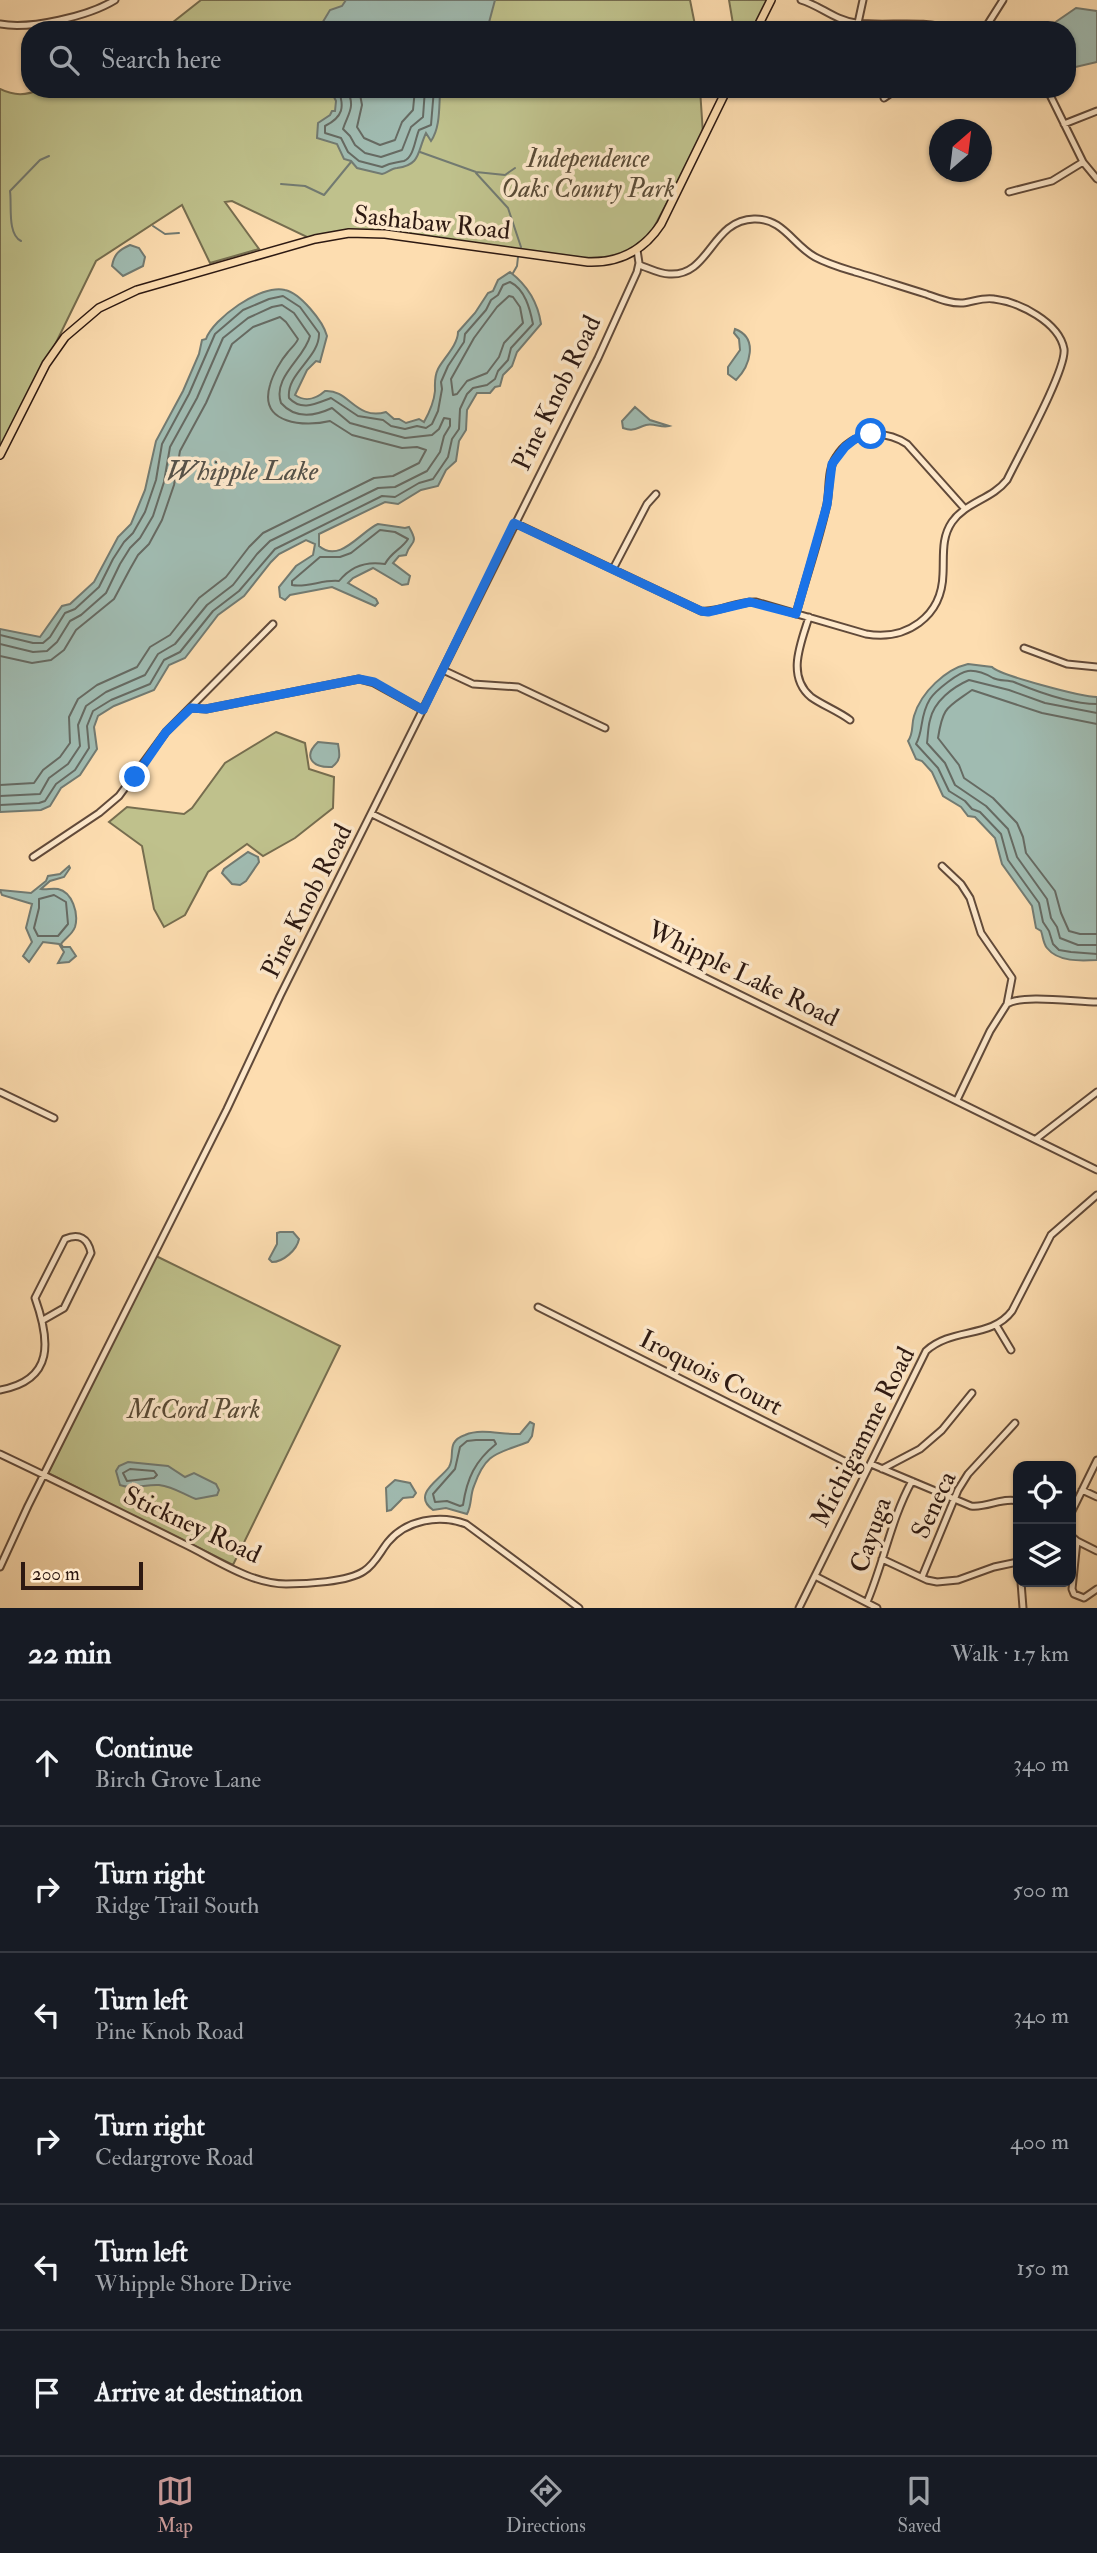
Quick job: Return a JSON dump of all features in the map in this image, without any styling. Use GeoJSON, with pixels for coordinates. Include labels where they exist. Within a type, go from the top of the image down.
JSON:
{"type":"FeatureCollection","features":[{"type":"Feature","properties":{"kind":"main road"},"geometry":{"type":"LineString","coordinates":[[760,21],[771,0]]}},
{"type":"Feature","properties":{"kind":"main road"},"geometry":{"type":"LineString","coordinates":[[637,250],[651,238],[663,220],[723,98]]}},
{"type":"Feature","properties":{"kind":"main road","name":"Sashabaw Road"},"geometry":{"type":"LineString","coordinates":[[0,455],[46,364],[65,337],[96,310],[137,290],[307,241],[349,233],[385,234],[588,262],[611,260],[637,250]]}},
{"type":"Feature","properties":{"kind":"street"},"geometry":{"type":"LineString","coordinates":[[48,21],[91,11],[115,0]]}},
{"type":"Feature","properties":{"kind":"street"},"geometry":{"type":"LineString","coordinates":[[801,0],[820,8]]}},
{"type":"Feature","properties":{"kind":"street"},"geometry":{"type":"LineString","coordinates":[[812,0],[833,17],[850,21]]}},
{"type":"Feature","properties":{"kind":"street"},"geometry":{"type":"LineString","coordinates":[[858,21],[863,0]]}},
{"type":"Feature","properties":{"kind":"street"},"geometry":{"type":"LineString","coordinates":[[990,21],[1003,0]]}},
{"type":"Feature","properties":{"kind":"street"},"geometry":{"type":"LineString","coordinates":[[0,24],[21,26]]}},
{"type":"Feature","properties":{"kind":"street"},"geometry":{"type":"LineString","coordinates":[[1051,98],[1083,162],[1097,179]]}},
{"type":"Feature","properties":{"kind":"street"},"geometry":{"type":"LineString","coordinates":[[1064,124],[1097,111]]}},
{"type":"Feature","properties":{"kind":"street"},"geometry":{"type":"LineString","coordinates":[[1009,192],[1052,181],[1083,162]]}},
{"type":"Feature","properties":{"kind":"street"},"geometry":{"type":"LineString","coordinates":[[514,523],[701,611],[708,612],[750,602],[879,636],[897,634],[913,627],[927,616],[938,598],[943,574],[944,542],[952,523],[965,509],[998,490],[1007,480],[1059,372],[1064,350],[1057,333],[1045,321],[1001,300],[984,298],[957,303],[833,265],[808,253],[780,226],[763,220],[742,221],[733,225],[720,234],[698,264],[682,273],[665,274],[639,265],[637,250]]}},
{"type":"Feature","properties":{"kind":"street","name":"Pine Knob Road"},"geometry":{"type":"LineString","coordinates":[[0,1567],[514,523],[598,358],[639,265]]}},
{"type":"Feature","properties":{"kind":"street"},"geometry":{"type":"LineString","coordinates":[[796,614],[827,505],[832,464],[851,442],[879,433],[907,444],[965,509]]}},
{"type":"Feature","properties":{"kind":"street"},"geometry":{"type":"LineString","coordinates":[[613,569],[647,505],[656,494]]}},
{"type":"Feature","properties":{"kind":"street"},"geometry":{"type":"LineString","coordinates":[[808,617],[798,654],[799,679],[812,697],[838,710],[850,720]]}},
{"type":"Feature","properties":{"kind":"street"},"geometry":{"type":"LineString","coordinates":[[33,857],[99,813],[119,796],[166,732],[273,624]]}},
{"type":"Feature","properties":{"kind":"street"},"geometry":{"type":"LineString","coordinates":[[1024,648],[1067,664],[1097,667]]}},
{"type":"Feature","properties":{"kind":"street"},"geometry":{"type":"LineString","coordinates":[[443,670],[473,684],[518,687],[605,728]]}},
{"type":"Feature","properties":{"kind":"street"},"geometry":{"type":"LineString","coordinates":[[191,708],[206,709],[359,679],[374,682],[423,710]]}},
{"type":"Feature","properties":{"kind":"street","name":"Whipple Lake Road"},"geometry":{"type":"LineString","coordinates":[[372,814],[1097,1170]]}},
{"type":"Feature","properties":{"kind":"street"},"geometry":{"type":"LineString","coordinates":[[942,866],[961,884],[970,898],[981,933],[1011,974],[1012,985],[1007,1004]]}},
{"type":"Feature","properties":{"kind":"street"},"geometry":{"type":"LineString","coordinates":[[957,1100],[995,1021],[1012,1000],[1097,1002]]}},
{"type":"Feature","properties":{"kind":"street"},"geometry":{"type":"LineString","coordinates":[[0,1092],[54,1118]]}},
{"type":"Feature","properties":{"kind":"street"},"geometry":{"type":"LineString","coordinates":[[1036,1139],[1097,1092]]}},
{"type":"Feature","properties":{"kind":"street"},"geometry":{"type":"LineString","coordinates":[[1011,1350],[996,1325],[1012,1311],[1051,1235],[1097,1195]]}},
{"type":"Feature","properties":{"kind":"street"},"geometry":{"type":"LineString","coordinates":[[0,1390],[24,1382],[43,1361],[47,1345],[36,1298],[65,1239],[74,1236],[83,1238],[91,1253],[64,1308],[43,1320]]}},
{"type":"Feature","properties":{"kind":"street","name":"Iroquois Court"},"geometry":{"type":"LineString","coordinates":[[538,1307],[866,1472]]}},
{"type":"Feature","properties":{"kind":"street","name":"Michigamme Road"},"geometry":{"type":"LineString","coordinates":[[799,1608],[926,1351],[948,1336],[996,1325]]}},
{"type":"Feature","properties":{"kind":"street"},"geometry":{"type":"LineString","coordinates":[[883,1469],[920,1449],[951,1421],[972,1393]]}},
{"type":"Feature","properties":{"kind":"street","name":"Seneca"},"geometry":{"type":"LineString","coordinates":[[922,1577],[954,1499],[968,1474],[1015,1423]]}},
{"type":"Feature","properties":{"kind":"street","name":"Stickney Road"},"geometry":{"type":"LineString","coordinates":[[0,1454],[233,1569],[275,1584],[307,1583],[362,1573],[389,1541],[406,1526],[425,1521],[457,1520],[475,1530],[579,1608]]}},
{"type":"Feature","properties":{"kind":"street"},"geometry":{"type":"LineString","coordinates":[[1076,1503],[1097,1460]]}},
{"type":"Feature","properties":{"kind":"street"},"geometry":{"type":"LineString","coordinates":[[871,1464],[979,1507],[1013,1499]]}},
{"type":"Feature","properties":{"kind":"street","name":"Cayuga"},"geometry":{"type":"LineString","coordinates":[[867,1602],[893,1523],[912,1480]]}},
{"type":"Feature","properties":{"kind":"street"},"geometry":{"type":"LineString","coordinates":[[1082,1490],[1097,1497]]}},
{"type":"Feature","properties":{"kind":"street"},"geometry":{"type":"LineString","coordinates":[[1097,1551],[1077,1541],[1072,1588],[1074,1594],[1084,1598],[1097,1589]]}},
{"type":"Feature","properties":{"kind":"street"},"geometry":{"type":"LineString","coordinates":[[882,1559],[927,1580],[948,1582],[1013,1563]]}},
{"type":"Feature","properties":{"kind":"street"},"geometry":{"type":"LineString","coordinates":[[815,1576],[877,1608]]}},
{"type":"Feature","properties":{"kind":"street"},"geometry":{"type":"LineString","coordinates":[[1021,1587],[1023,1608]]}},
{"type":"Feature","properties":{"kind":"green space"},"geometry":{"type":"Polygon","coordinates":[[[201,0],[690,0],[694,21],[174,21],[201,0]]]}},
{"type":"Feature","properties":{"kind":"green space"},"geometry":{"type":"Polygon","coordinates":[[[729,0],[769,0],[759,21],[732,21],[729,0]]]}},
{"type":"Feature","properties":{"kind":"green space","name":"Independence Oaks County Park"},"geometry":{"type":"Polygon","coordinates":[[[0,89],[21,94],[21,98],[701,98],[703,134],[651,233],[627,252],[613,257],[580,258],[377,230],[346,230],[309,238],[232,201],[225,202],[259,249],[210,263],[182,205],[96,261],[0,457],[0,89]]]}},
{"type":"Feature","properties":{"kind":"green space"},"geometry":{"type":"Polygon","coordinates":[[[276,732],[305,743],[309,769],[334,777],[333,808],[295,838],[263,856],[247,844],[208,872],[185,915],[164,927],[154,909],[142,846],[109,822],[127,807],[184,814],[192,808],[225,763],[276,732]]]}},
{"type":"Feature","properties":{"kind":"green space","name":"McCord Park"},"geometry":{"type":"Polygon","coordinates":[[[156,1256],[340,1346],[233,1565],[48,1473],[156,1256]]]}},
{"type":"Feature","properties":{"kind":"water"},"geometry":{"type":"Polygon","coordinates":[[[346,0],[495,0],[489,21],[323,21],[330,10],[342,6],[346,0]]]}},
{"type":"Feature","properties":{"kind":"water"},"geometry":{"type":"Polygon","coordinates":[[[1076,8],[1097,11],[1097,62],[1076,67],[1076,21],[1057,21],[1076,8]]]}},
{"type":"Feature","properties":{"kind":"water"},"geometry":{"type":"Polygon","coordinates":[[[334,98],[440,98],[436,130],[431,141],[426,133],[417,156],[410,164],[382,174],[357,168],[351,161],[344,159],[337,144],[317,138],[318,123],[335,111],[334,98]]]}},
{"type":"Feature","properties":{"kind":"water"},"geometry":{"type":"Polygon","coordinates":[[[130,245],[139,248],[145,257],[143,266],[123,276],[112,266],[118,253],[130,245]]]}},
{"type":"Feature","properties":{"kind":"water","name":"Whipple Lake"},"geometry":{"type":"Polygon","coordinates":[[[510,272],[531,295],[541,324],[517,352],[512,366],[503,375],[500,386],[490,393],[477,393],[467,410],[466,430],[459,441],[456,461],[446,470],[438,486],[421,490],[398,504],[385,502],[319,534],[319,546],[327,551],[335,551],[378,524],[409,527],[414,540],[406,555],[399,556],[393,563],[410,576],[408,584],[402,585],[373,568],[348,583],[376,599],[378,603],[375,606],[332,587],[290,595],[285,600],[280,597],[279,587],[296,566],[313,555],[315,544],[306,540],[279,554],[244,596],[218,615],[185,658],[169,665],[154,690],[114,706],[98,716],[94,727],[97,749],[80,775],[61,788],[50,806],[41,810],[0,812],[0,629],[40,637],[62,606],[70,604],[94,582],[118,537],[131,524],[145,490],[156,441],[183,391],[202,340],[206,339],[218,322],[239,305],[263,292],[291,292],[310,308],[327,336],[320,362],[316,361],[307,370],[295,395],[310,399],[325,391],[333,392],[367,412],[386,412],[394,419],[406,423],[419,419],[424,422],[434,399],[435,377],[453,347],[458,332],[488,293],[493,291],[498,280],[510,272]]]}},
{"type":"Feature","properties":{"kind":"water"},"geometry":{"type":"Polygon","coordinates":[[[735,329],[743,333],[750,345],[748,360],[736,380],[728,374],[728,367],[740,350],[735,329]]]}},
{"type":"Feature","properties":{"kind":"water"},"geometry":{"type":"Polygon","coordinates":[[[635,407],[650,420],[669,426],[649,425],[632,430],[623,428],[622,421],[635,407]]]}},
{"type":"Feature","properties":{"kind":"water"},"geometry":{"type":"Polygon","coordinates":[[[968,664],[992,667],[1042,685],[1097,697],[1097,960],[1063,958],[1047,948],[1041,931],[1036,928],[1032,906],[1002,864],[995,838],[975,817],[968,816],[961,807],[943,796],[932,772],[922,761],[916,759],[908,741],[917,707],[928,690],[943,676],[968,664]]]}},
{"type":"Feature","properties":{"kind":"water"},"geometry":{"type":"Polygon","coordinates":[[[318,742],[338,744],[339,757],[332,767],[320,766],[310,757],[318,742]]]}},
{"type":"Feature","properties":{"kind":"water"},"geometry":{"type":"Polygon","coordinates":[[[248,852],[258,857],[259,862],[246,881],[240,885],[232,884],[222,873],[224,869],[248,852]]]}},
{"type":"Feature","properties":{"kind":"water"},"geometry":{"type":"Polygon","coordinates":[[[69,866],[64,877],[50,881],[41,889],[58,889],[71,899],[76,916],[75,927],[61,944],[63,947],[70,947],[76,956],[69,962],[58,963],[64,952],[59,944],[43,942],[29,962],[23,956],[32,942],[26,928],[32,904],[2,895],[0,890],[31,893],[46,881],[48,876],[60,874],[69,866]]]}},
{"type":"Feature","properties":{"kind":"water"},"geometry":{"type":"Polygon","coordinates":[[[293,1232],[299,1239],[289,1255],[272,1262],[269,1259],[277,1244],[277,1233],[293,1232]]]}},
{"type":"Feature","properties":{"kind":"water"},"geometry":{"type":"Polygon","coordinates":[[[530,1422],[534,1424],[528,1442],[500,1452],[483,1466],[473,1489],[467,1514],[446,1508],[433,1510],[427,1504],[426,1493],[449,1467],[455,1441],[478,1432],[520,1434],[530,1422]]]}},
{"type":"Feature","properties":{"kind":"water"},"geometry":{"type":"Polygon","coordinates":[[[128,1462],[168,1466],[185,1477],[194,1473],[216,1484],[219,1490],[217,1495],[196,1499],[164,1486],[120,1485],[116,1471],[119,1466],[128,1462]]]}},
{"type":"Feature","properties":{"kind":"water"},"geometry":{"type":"Polygon","coordinates":[[[395,1480],[410,1483],[416,1493],[413,1497],[403,1498],[387,1511],[386,1488],[395,1480]]]}},
{"type":"Feature","properties":{"kind":"waterway"},"geometry":{"type":"LineString","coordinates":[[420,152],[476,172],[505,175],[515,168]]}},
{"type":"Feature","properties":{"kind":"waterway"},"geometry":{"type":"LineString","coordinates":[[21,241],[12,226],[10,191],[40,160],[49,156]]}},
{"type":"Feature","properties":{"kind":"waterway"},"geometry":{"type":"LineString","coordinates":[[281,184],[305,186],[324,195],[351,162]]}},
{"type":"Feature","properties":{"kind":"waterway"},"geometry":{"type":"LineString","coordinates":[[476,173],[508,208],[521,247]]}},
{"type":"Feature","properties":{"kind":"waterway"},"geometry":{"type":"LineString","coordinates":[[153,226],[165,234],[179,233]]}},
{"type":"Feature","properties":{"kind":"waterway"},"geometry":{"type":"LineString","coordinates":[[513,273],[518,257]]}},
{"type":"Feature","properties":{"kind":"route"},"geometry":{"type":"LineString","coordinates":[[135,777],[166,732],[191,708],[206,709],[359,679],[374,682],[423,710],[514,523],[691,608],[708,612],[737,603],[756,602],[796,614],[827,505],[832,464],[855,439],[871,434]]}}]}
